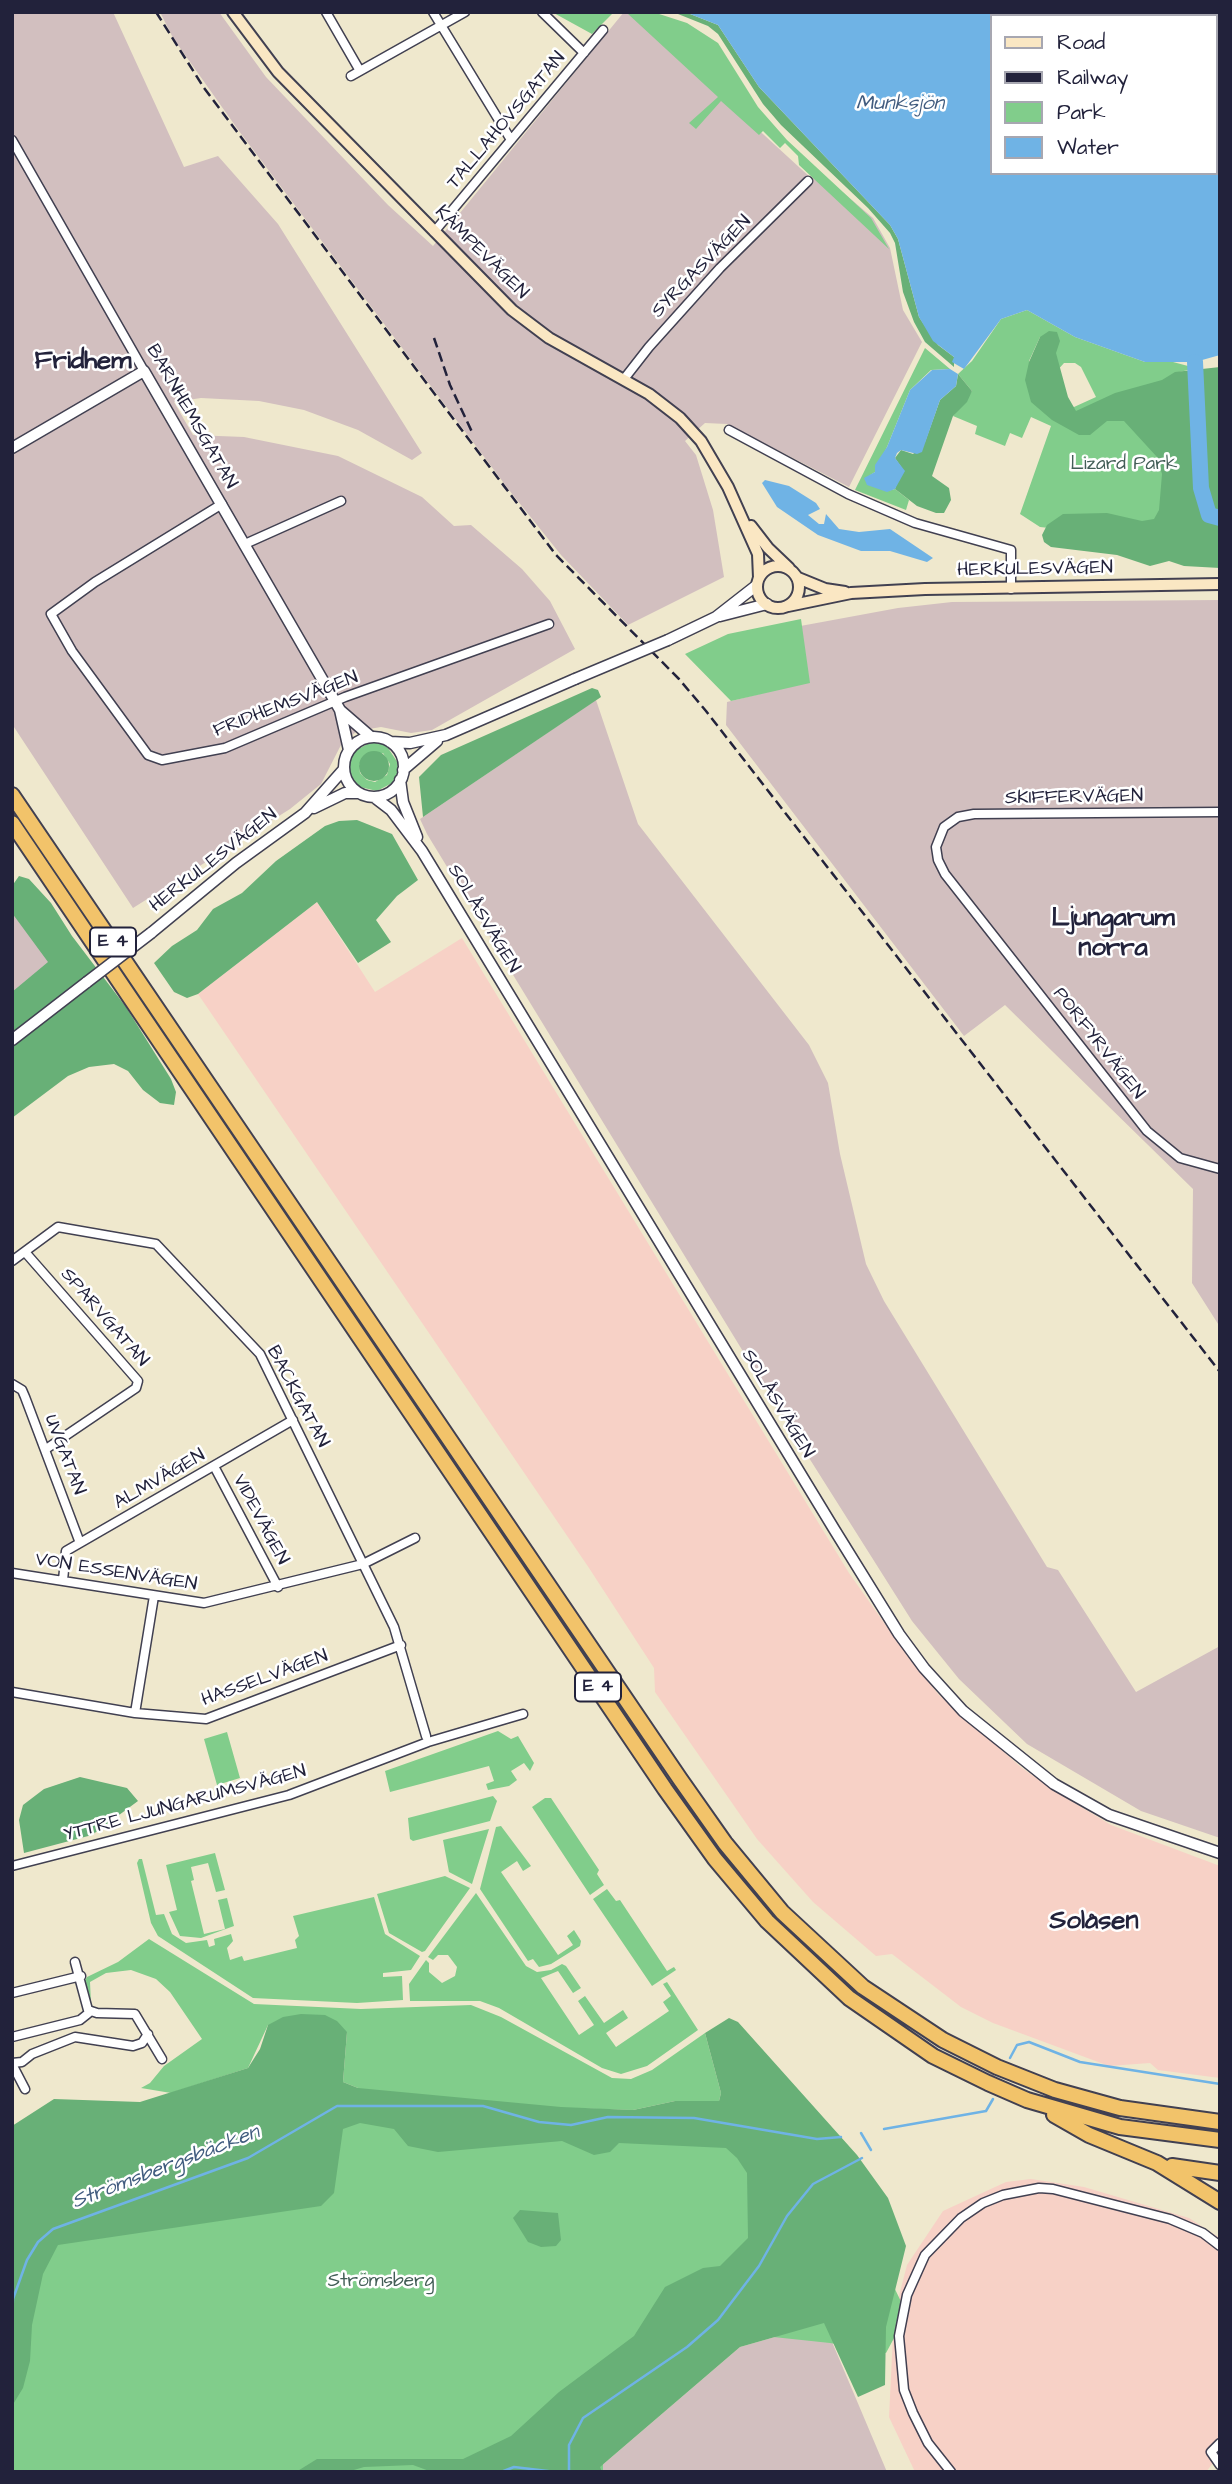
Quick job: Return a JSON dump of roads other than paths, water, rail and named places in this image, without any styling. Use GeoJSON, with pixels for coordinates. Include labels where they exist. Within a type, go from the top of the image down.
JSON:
{"type":"FeatureCollection","features":[{"type":"Feature","properties":{"kind":"highway","name":"E 4"},"geometry":{"type":"LineString","coordinates":[[12,795],[680,1779],[725,1843],[782,1912],[863,1987],[943,2040],[997,2067],[1055,2090],[1121,2108],[1220,2122]]}},
{"type":"Feature","properties":{"kind":"highway","name":"E 4"},"geometry":{"type":"LineString","coordinates":[[12,823],[715,1858],[775,1930],[849,1998],[933,2056],[1027,2100],[1120,2127],[1220,2140]]}},
{"type":"Feature","properties":{"kind":"highway"},"geometry":{"type":"LineString","coordinates":[[1027,2100],[1089,2134],[1157,2163],[1220,2202]]}},
{"type":"Feature","properties":{"kind":"highway"},"geometry":{"type":"LineString","coordinates":[[1157,2163],[1220,2173]]}},
{"type":"Feature","properties":{"kind":"main road","name":"KÄMPEVÄGEN"},"geometry":{"type":"LineString","coordinates":[[233,12],[278,72],[528,324],[624,379],[680,418],[701,442],[757,535],[789,568]]}},
{"type":"Feature","properties":{"kind":"main road","name":"KÄMPEVÄGEN"},"geometry":{"type":"LineString","coordinates":[[728,487],[758,554],[758,582]]}},
{"type":"Feature","properties":{"kind":"main road"},"geometry":{"type":"LineString","coordinates":[[768,568],[789,568],[798,578],[797,597],[788,606],[777,608],[767,604],[759,595],[758,582],[768,568]]}},
{"type":"Feature","properties":{"kind":"main road","name":"HERKULESVÄGEN"},"geometry":{"type":"LineString","coordinates":[[798,578],[825,589],[851,593],[1220,584]]}},
{"type":"Feature","properties":{"kind":"main road","name":"HERKULESVÄGEN"},"geometry":{"type":"LineString","coordinates":[[788,606],[851,593]]}},
{"type":"Feature","properties":{"kind":"street"},"geometry":{"type":"LineString","coordinates":[[326,12],[360,71]]}},
{"type":"Feature","properties":{"kind":"street"},"geometry":{"type":"LineString","coordinates":[[433,12],[511,140]]}},
{"type":"Feature","properties":{"kind":"street"},"geometry":{"type":"LineString","coordinates":[[351,76],[464,12]]}},
{"type":"Feature","properties":{"kind":"street"},"geometry":{"type":"LineString","coordinates":[[542,12],[584,53]]}},
{"type":"Feature","properties":{"kind":"street","name":"TALLAHOVSGATAN"},"geometry":{"type":"LineString","coordinates":[[434,232],[603,30]]}},
{"type":"Feature","properties":{"kind":"street","name":"BARNHEMSGATAN"},"geometry":{"type":"LineString","coordinates":[[12,140],[338,706],[349,750]]}},
{"type":"Feature","properties":{"kind":"street","name":"SYRGASVÄGEN"},"geometry":{"type":"LineString","coordinates":[[624,379],[720,268],[808,181]]}},
{"type":"Feature","properties":{"kind":"street"},"geometry":{"type":"LineString","coordinates":[[12,448],[144,371]]}},
{"type":"Feature","properties":{"kind":"street"},"geometry":{"type":"LineString","coordinates":[[729,430],[848,494],[915,523],[1011,550],[1011,589]]}},
{"type":"Feature","properties":{"kind":"street"},"geometry":{"type":"LineString","coordinates":[[246,544],[341,501]]}},
{"type":"Feature","properties":{"kind":"street","name":"FRIDHEMSVÄGEN"},"geometry":{"type":"LineString","coordinates":[[222,504],[95,582],[51,614],[72,650],[148,755],[162,760],[225,748],[549,624]]}},
{"type":"Feature","properties":{"kind":"street"},"geometry":{"type":"LineString","coordinates":[[716,617],[758,582]]}},
{"type":"Feature","properties":{"kind":"street"},"geometry":{"type":"LineString","coordinates":[[446,735],[411,743],[390,742],[371,737],[359,741],[349,750],[344,769],[350,786],[359,793],[374,797],[389,792],[423,750],[446,735],[716,617],[767,604]]}},
{"type":"Feature","properties":{"kind":"street","name":"BARNHEMSGATAN"},"geometry":{"type":"LineString","coordinates":[[338,706],[371,737]]}},
{"type":"Feature","properties":{"kind":"street"},"geometry":{"type":"LineString","coordinates":[[390,742],[401,754],[402,775]]}},
{"type":"Feature","properties":{"kind":"street","name":"HERKULESVÄGEN"},"geometry":{"type":"LineString","coordinates":[[304,813],[344,769]]}},
{"type":"Feature","properties":{"kind":"street","name":"SOLÅSVÄGEN"},"geometry":{"type":"LineString","coordinates":[[402,775],[403,802],[422,850]]}},
{"type":"Feature","properties":{"kind":"street","name":"HERKULESVÄGEN"},"geometry":{"type":"LineString","coordinates":[[12,1040],[151,933],[236,863],[304,813],[338,796],[359,793]]}},
{"type":"Feature","properties":{"kind":"street","name":"SOLÅSVÄGEN"},"geometry":{"type":"LineString","coordinates":[[374,797],[391,810],[422,850],[796,1469],[897,1630],[924,1668],[963,1711],[1054,1784],[1109,1815],[1220,1853]]}},
{"type":"Feature","properties":{"kind":"street","name":"SKIFFERVÄGEN"},"geometry":{"type":"LineString","coordinates":[[938,838],[944,827],[958,817],[974,814],[1220,811]]}},
{"type":"Feature","properties":{"kind":"street","name":"PORFYRVÄGEN"},"geometry":{"type":"LineString","coordinates":[[938,838],[938,860],[946,874],[1147,1131],[1180,1158],[1220,1169]]}},
{"type":"Feature","properties":{"kind":"street","name":"BACKGATAN"},"geometry":{"type":"LineString","coordinates":[[12,1261],[58,1227],[156,1244],[260,1354],[401,1645],[426,1736]]}},
{"type":"Feature","properties":{"kind":"street","name":"SPARVGATAN"},"geometry":{"type":"LineString","coordinates":[[25,1252],[138,1381],[136,1388],[46,1449]]}},
{"type":"Feature","properties":{"kind":"street","name":"UVGATAN"},"geometry":{"type":"LineString","coordinates":[[12,1384],[22,1390],[80,1544]]}},
{"type":"Feature","properties":{"kind":"street","name":"ALMVÄGEN"},"geometry":{"type":"LineString","coordinates":[[63,1580],[66,1551],[215,1468],[293,1420]]}},
{"type":"Feature","properties":{"kind":"street","name":"VIDEVÄGEN"},"geometry":{"type":"LineString","coordinates":[[215,1468],[278,1587]]}},
{"type":"Feature","properties":{"kind":"street","name":"VON ESSENVÄGEN"},"geometry":{"type":"LineString","coordinates":[[12,1573],[204,1603],[363,1564],[415,1538]]}},
{"type":"Feature","properties":{"kind":"street"},"geometry":{"type":"LineString","coordinates":[[135,1713],[154,1596]]}},
{"type":"Feature","properties":{"kind":"street","name":"HASSELVÄGEN"},"geometry":{"type":"LineString","coordinates":[[12,1692],[193,1720],[221,1716],[401,1645]]}},
{"type":"Feature","properties":{"kind":"street","name":"YTTRE LJUNGARUMSVÄGEN"},"geometry":{"type":"LineString","coordinates":[[12,1866],[289,1795],[428,1742],[523,1714]]}},
{"type":"Feature","properties":{"kind":"street"},"geometry":{"type":"LineString","coordinates":[[75,1962],[90,2012]]}},
{"type":"Feature","properties":{"kind":"street"},"geometry":{"type":"LineString","coordinates":[[12,1993],[81,1976]]}},
{"type":"Feature","properties":{"kind":"street"},"geometry":{"type":"LineString","coordinates":[[12,2037],[80,2020],[90,2012],[135,2014],[162,2059]]}},
{"type":"Feature","properties":{"kind":"street"},"geometry":{"type":"LineString","coordinates":[[80,2020],[81,2037]]}},
{"type":"Feature","properties":{"kind":"street"},"geometry":{"type":"LineString","coordinates":[[25,2089],[12,2063],[22,2062],[32,2054],[81,2037],[133,2046],[142,2043],[148,2034]]}},
{"type":"Feature","properties":{"kind":"street"},"geometry":{"type":"LineString","coordinates":[[951,2472],[928,2443],[910,2406],[899,2362],[899,2336],[907,2295],[925,2255],[961,2218],[983,2203],[1003,2195],[1039,2188],[1053,2189],[1170,2219],[1203,2233],[1220,2246]]}},
{"type":"Feature","properties":{"kind":"street"},"geometry":{"type":"LineString","coordinates":[[1220,2443],[1211,2452],[1220,2466]]}},
{"type":"Feature","properties":{"kind":"water","name":"Munksjön"},"geometry":{"type":"Polygon","coordinates":[[[685,12],[1220,12],[1220,355],[1195,362],[1145,362],[1075,337],[1027,310],[1001,319],[964,369],[952,362],[954,357],[933,341],[919,317],[898,239],[890,225],[759,87],[718,25],[685,12]]]}},
{"type":"Feature","properties":{"kind":"water"},"geometry":{"type":"Polygon","coordinates":[[[950,369],[958,374],[956,386],[940,400],[922,452],[917,454],[901,450],[897,453],[895,458],[905,471],[895,489],[887,492],[867,485],[864,478],[875,472],[875,465],[887,447],[910,390],[932,370],[950,369]]]}},
{"type":"Feature","properties":{"kind":"water"},"geometry":{"type":"Polygon","coordinates":[[[765,480],[789,486],[816,503],[820,509],[808,515],[819,524],[824,524],[826,514],[839,529],[859,532],[890,529],[933,558],[927,562],[890,551],[861,551],[818,535],[777,507],[762,483],[765,480]]]}},
{"type":"Feature","properties":{"kind":"waterway"},"geometry":{"type":"LineString","coordinates":[[1195,362],[1201,488],[1209,515],[1220,518]]}},
{"type":"Feature","properties":{"kind":"waterway","name":"Strömsbergsbäcken"},"geometry":{"type":"LineString","coordinates":[[1010,2058],[1017,2045],[1029,2042],[1080,2062],[1220,2084]]}},
{"type":"Feature","properties":{"kind":"waterway","name":"Strömsbergsbäcken"},"geometry":{"type":"LineString","coordinates":[[884,2129],[986,2111],[993,2099]]}},
{"type":"Feature","properties":{"kind":"waterway","name":"Strömsbergsbäcken"},"geometry":{"type":"LineString","coordinates":[[12,2319],[13,2299],[27,2260],[38,2242],[53,2229],[248,2158],[337,2106],[483,2106],[539,2122],[571,2125],[608,2117],[694,2118],[817,2139],[841,2137]]}},
{"type":"Feature","properties":{"kind":"waterway"},"geometry":{"type":"LineString","coordinates":[[861,2133],[871,2150]]}},
{"type":"Feature","properties":{"kind":"waterway"},"geometry":{"type":"LineString","coordinates":[[569,2472],[569,2445],[583,2418],[687,2347],[718,2320],[759,2266],[787,2216],[813,2184],[862,2158]]}},
{"type":"Feature","properties":{"kind":"waterway"},"geometry":{"type":"LineString","coordinates":[[501,2472],[514,2467],[556,2472]]}},
{"type":"Feature","properties":{"kind":"railway"},"geometry":{"type":"LineString","coordinates":[[156,12],[204,88],[556,555],[679,679],[706,711],[1220,1372]]}},
{"type":"Feature","properties":{"kind":"railway"},"geometry":{"type":"LineString","coordinates":[[434,338],[450,385],[472,432]]}},
{"type":"Feature","properties":{"kind":"district","name":"Fridhem"},"geometry":{"type":"Point","coordinates":[83,363]}},
{"type":"Feature","properties":{"kind":"district","name":"Ljungarum norra"},"geometry":{"type":"Point","coordinates":[1113,934]}},
{"type":"Feature","properties":{"kind":"district","name":"Solåsen"},"geometry":{"type":"Point","coordinates":[1094,1923]}},
{"type":"Feature","properties":{"kind":"park label","name":"Lizard Park"},"geometry":{"type":"Point","coordinates":[1124,465]}},
{"type":"Feature","properties":{"kind":"park label","name":"Strömsberg"},"geometry":{"type":"Point","coordinates":[381,2282]}}]}
